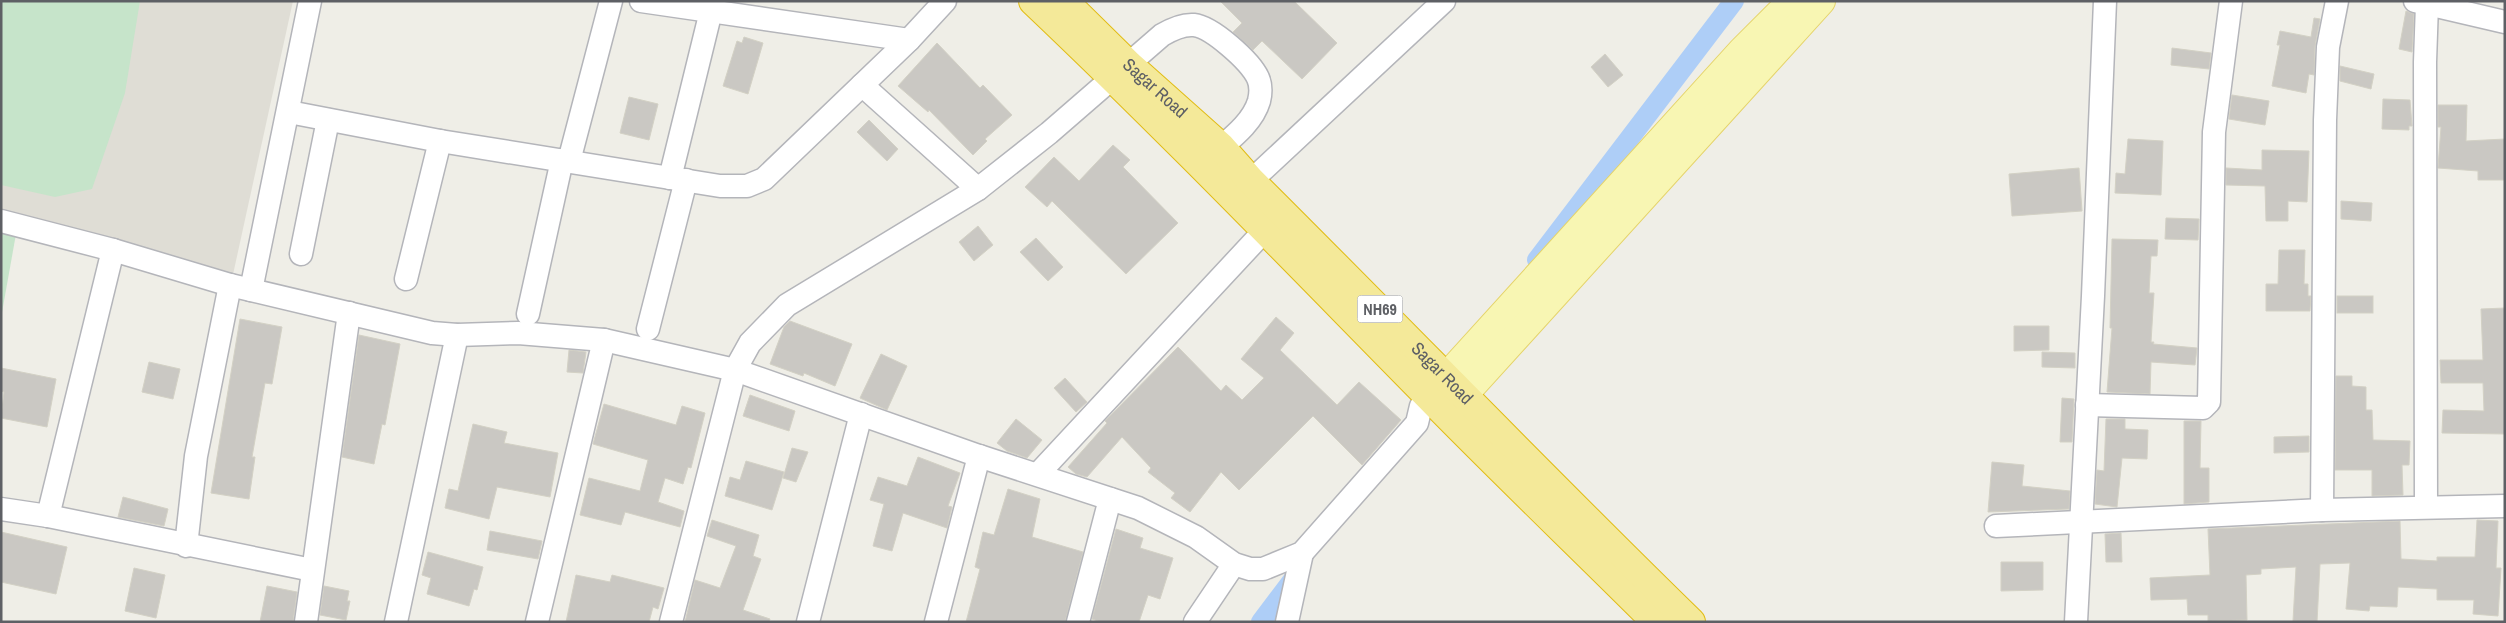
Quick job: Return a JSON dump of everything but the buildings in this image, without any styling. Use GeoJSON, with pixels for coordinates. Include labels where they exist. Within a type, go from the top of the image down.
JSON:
{"type":"FeatureCollection","features":[{"type":"Feature","properties":{"kind":"highway","name":"Sagar Road"},"geometry":{"type":"LineString","coordinates":[[1033,1],[1221,147],[1242,189],[1266,229],[1447,395],[1545,479],[1691,622]]}},
{"type":"Feature","properties":{"kind":"highway","name":"Sagar Road"},"geometry":{"type":"LineString","coordinates":[[1064,1],[1201,166],[1242,189],[1447,395],[1656,622]]}},
{"type":"Feature","properties":{"kind":"main road"},"geometry":{"type":"LineString","coordinates":[[1447,395],[1742,50],[1792,1]]}},
{"type":"Feature","properties":{"kind":"main road"},"geometry":{"type":"LineString","coordinates":[[1447,395],[1821,1]]}},
{"type":"Feature","properties":{"kind":"street"},"geometry":{"type":"LineString","coordinates":[[186,546],[196,456],[289,112],[310,1]]}},
{"type":"Feature","properties":{"kind":"street"},"geometry":{"type":"LineString","coordinates":[[528,314],[565,161],[611,1]]}},
{"type":"Feature","properties":{"kind":"street"},"geometry":{"type":"LineString","coordinates":[[641,1],[909,40]]}},
{"type":"Feature","properties":{"kind":"street"},"geometry":{"type":"LineString","coordinates":[[289,112],[440,141],[720,186],[747,186],[764,179],[909,40],[945,1]]}},
{"type":"Feature","properties":{"kind":"street"},"geometry":{"type":"LineString","coordinates":[[1242,189],[1444,1]]}},
{"type":"Feature","properties":{"kind":"street"},"geometry":{"type":"LineString","coordinates":[[2076,622],[2105,1]]}},
{"type":"Feature","properties":{"kind":"street"},"geometry":{"type":"LineString","coordinates":[[2087,405],[2203,408],[2209,402],[2214,132],[2231,1]]}},
{"type":"Feature","properties":{"kind":"street"},"geometry":{"type":"LineString","coordinates":[[2322,510],[2325,120],[2328,47],[2338,1]]}},
{"type":"Feature","properties":{"kind":"street"},"geometry":{"type":"LineString","coordinates":[[2426,506],[2425,62],[2421,3],[2505,22]]}},
{"type":"Feature","properties":{"kind":"street"},"geometry":{"type":"LineString","coordinates":[[648,329],[711,11]]}},
{"type":"Feature","properties":{"kind":"street"},"geometry":{"type":"LineString","coordinates":[[671,622],[735,370],[750,343],[787,305],[978,189],[1049,133],[1162,35],[1172,29],[1194,25],[1204,27],[1214,33],[1248,65],[1258,78],[1260,88],[1256,110],[1247,122],[1201,166]]}},
{"type":"Feature","properties":{"kind":"street"},"geometry":{"type":"LineString","coordinates":[[862,85],[978,189]]}},
{"type":"Feature","properties":{"kind":"street"},"geometry":{"type":"LineString","coordinates":[[301,254],[328,120]]}},
{"type":"Feature","properties":{"kind":"street"},"geometry":{"type":"LineString","coordinates":[[406,279],[440,141]]}},
{"type":"Feature","properties":{"kind":"street"},"geometry":{"type":"LineString","coordinates":[[1,221],[114,250],[241,287],[432,333],[457,335],[518,333],[604,340],[735,370],[979,456],[1138,508],[1196,537],[1234,564],[1250,569],[1263,569],[1302,553],[1417,423],[1432,423],[1447,395]]}},
{"type":"Feature","properties":{"kind":"street"},"geometry":{"type":"LineString","coordinates":[[1038,474],[1266,229]]}},
{"type":"Feature","properties":{"kind":"street"},"geometry":{"type":"LineString","coordinates":[[48,516],[114,250]]}},
{"type":"Feature","properties":{"kind":"street"},"geometry":{"type":"LineString","coordinates":[[306,622],[349,313]]}},
{"type":"Feature","properties":{"kind":"street"},"geometry":{"type":"LineString","coordinates":[[396,622],[457,335]]}},
{"type":"Feature","properties":{"kind":"street"},"geometry":{"type":"LineString","coordinates":[[537,622],[604,340]]}},
{"type":"Feature","properties":{"kind":"street"},"geometry":{"type":"LineString","coordinates":[[808,622],[861,414]]}},
{"type":"Feature","properties":{"kind":"street"},"geometry":{"type":"LineString","coordinates":[[936,622],[979,456]]}},
{"type":"Feature","properties":{"kind":"street"},"geometry":{"type":"LineString","coordinates":[[1078,622],[1110,499]]}},
{"type":"Feature","properties":{"kind":"street"},"geometry":{"type":"LineString","coordinates":[[1996,526],[2081,520],[2322,510],[2426,506],[2505,506]]}},
{"type":"Feature","properties":{"kind":"street"},"geometry":{"type":"LineString","coordinates":[[1,509],[48,516],[186,546],[312,570]]}},
{"type":"Feature","properties":{"kind":"street"},"geometry":{"type":"LineString","coordinates":[[1287,622],[1302,553]]}},
{"type":"Feature","properties":{"kind":"street"},"geometry":{"type":"LineString","coordinates":[[1195,622],[1234,564]]}},
{"type":"Feature","properties":{"kind":"shaded area"},"geometry":{"type":"Polygon","coordinates":[[[1,1],[293,1],[232,279],[1,213],[1,1]]]}},
{"type":"Feature","properties":{"kind":"green space"},"geometry":{"type":"Polygon","coordinates":[[[1,1],[140,1],[125,93],[92,189],[55,197],[1,185],[1,1]]]}},
{"type":"Feature","properties":{"kind":"green space"},"geometry":{"type":"Polygon","coordinates":[[[1,230],[16,234],[1,318],[1,230]]]}},
{"type":"Feature","properties":{"kind":"waterway"},"geometry":{"type":"LineString","coordinates":[[1537,260],[1734,1]]}},
{"type":"Feature","properties":{"kind":"waterway"},"geometry":{"type":"LineString","coordinates":[[1261,622],[1298,573]]}}]}
